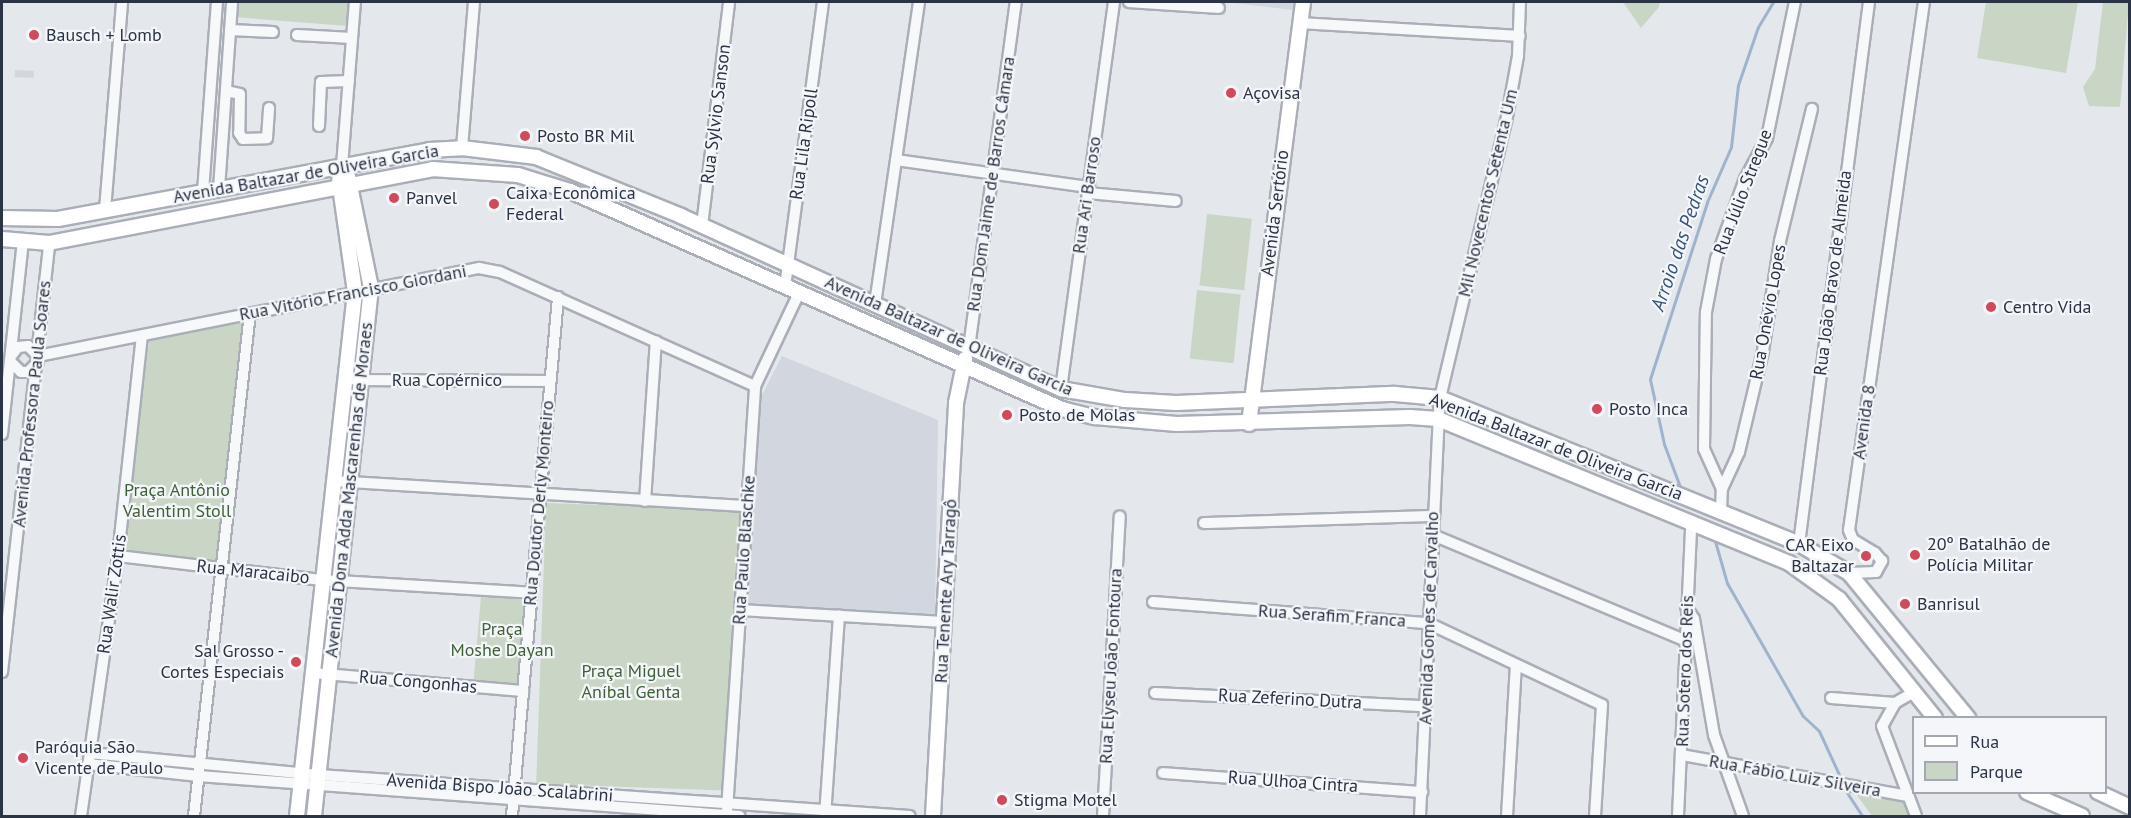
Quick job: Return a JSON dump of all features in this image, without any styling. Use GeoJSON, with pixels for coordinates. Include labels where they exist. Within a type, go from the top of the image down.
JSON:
{"type":"FeatureCollection","features":[{"type":"Feature","properties":{"kind":"main road","name":"Avenida Sertório"},"geometry":{"type":"LineString","coordinates":[[1249,424],[1303,2]]}},
{"type":"Feature","properties":{"kind":"main road","name":"Avenida Baltazar de Oliveira Garcia"},"geometry":{"type":"LineString","coordinates":[[2,218],[40,220],[342,166],[462,148],[522,153],[561,164],[1061,389],[1158,402],[1395,394],[1440,398],[1799,544],[1849,573],[1967,716]]}},
{"type":"Feature","properties":{"kind":"main road","name":"Avenida Dona Adda Mascarenhas de Moraes"},"geometry":{"type":"LineString","coordinates":[[315,816],[371,288],[352,184],[342,166]]}},
{"type":"Feature","properties":{"kind":"main road"},"geometry":{"type":"LineString","coordinates":[[337,187],[342,166]]}},
{"type":"Feature","properties":{"kind":"main road","name":"Avenida Baltazar de Oliveira Garcia"},"geometry":{"type":"LineString","coordinates":[[2,239],[50,243],[432,169],[518,175],[570,191],[1062,409],[1095,417],[1177,424],[1249,424],[1410,417],[1438,419],[1694,527],[1789,563],[1839,599],[1934,716]]}},
{"type":"Feature","properties":{"kind":"main road","name":"Avenida Dona Adda Mascarenhas de Moraes"},"geometry":{"type":"LineString","coordinates":[[297,816],[355,292],[337,187]]}},
{"type":"Feature","properties":{"kind":"main road","name":"Rua Dom Jaime de Barros Câmara"},"geometry":{"type":"LineString","coordinates":[[963,366],[969,348]]}},
{"type":"Feature","properties":{"kind":"main road","name":"Rua Tenente Ary Tarragô"},"geometry":{"type":"LineString","coordinates":[[933,816],[956,403],[963,366]]}},
{"type":"Feature","properties":{"kind":"main road"},"geometry":{"type":"LineString","coordinates":[[2032,794],[2082,816]]}},
{"type":"Feature","properties":{"kind":"main road"},"geometry":{"type":"LineString","coordinates":[[2102,794],[2130,807]]}},
{"type":"Feature","properties":{"kind":"street"},"geometry":{"type":"LineString","coordinates":[[105,210],[122,2]]}},
{"type":"Feature","properties":{"kind":"street"},"geometry":{"type":"LineString","coordinates":[[203,192],[217,2]]}},
{"type":"Feature","properties":{"kind":"street"},"geometry":{"type":"LineString","coordinates":[[219,189],[232,2]]}},
{"type":"Feature","properties":{"kind":"street"},"geometry":{"type":"LineString","coordinates":[[342,166],[355,2]]}},
{"type":"Feature","properties":{"kind":"street"},"geometry":{"type":"LineString","coordinates":[[462,148],[474,2]]}},
{"type":"Feature","properties":{"kind":"street","name":"Rua Sylvio Sanson"},"geometry":{"type":"LineString","coordinates":[[702,226],[729,2]]}},
{"type":"Feature","properties":{"kind":"street","name":"Rua Lila Ripoll"},"geometry":{"type":"LineString","coordinates":[[785,287],[823,2]]}},
{"type":"Feature","properties":{"kind":"street"},"geometry":{"type":"LineString","coordinates":[[875,304],[919,2]]}},
{"type":"Feature","properties":{"kind":"street","name":"Rua Dom Jaime de Barros Câmara"},"geometry":{"type":"LineString","coordinates":[[969,348],[1016,2]]}},
{"type":"Feature","properties":{"kind":"street","name":"Rua Ari Barroso"},"geometry":{"type":"LineString","coordinates":[[1061,389],[1114,2]]}},
{"type":"Feature","properties":{"kind":"street"},"geometry":{"type":"LineString","coordinates":[[1130,2],[1201,4],[1219,8]]}},
{"type":"Feature","properties":{"kind":"street","name":"Mil Novecentos Setenta Um"},"geometry":{"type":"LineString","coordinates":[[1440,398],[1506,122],[1520,36],[1520,2]]}},
{"type":"Feature","properties":{"kind":"street","name":"Rua Júlio Stregue"},"geometry":{"type":"LineString","coordinates":[[1722,489],[1704,449],[1706,312],[1716,259],[1745,178],[1767,138],[1795,2]]}},
{"type":"Feature","properties":{"kind":"street","name":"Rua João Bravo de Almeida"},"geometry":{"type":"LineString","coordinates":[[1799,544],[1869,2]]}},
{"type":"Feature","properties":{"kind":"street","name":"Avenida 8"},"geometry":{"type":"LineString","coordinates":[[1849,573],[1876,573],[1882,561],[1875,553],[1852,540],[1849,530],[1924,2]]}},
{"type":"Feature","properties":{"kind":"street"},"geometry":{"type":"LineString","coordinates":[[1300,23],[1520,36]]}},
{"type":"Feature","properties":{"kind":"street"},"geometry":{"type":"LineString","coordinates":[[230,30],[273,32]]}},
{"type":"Feature","properties":{"kind":"street"},"geometry":{"type":"LineString","coordinates":[[297,35],[352,38]]}},
{"type":"Feature","properties":{"kind":"street"},"geometry":{"type":"LineString","coordinates":[[319,126],[321,82],[349,81]]}},
{"type":"Feature","properties":{"kind":"street"},"geometry":{"type":"LineString","coordinates":[[226,91],[240,94],[239,133],[243,139],[267,138],[269,108]]}},
{"type":"Feature","properties":{"kind":"street","name":"Rua Onévio Lopes"},"geometry":{"type":"LineString","coordinates":[[1721,512],[1722,489],[1739,452],[1763,351],[1780,241],[1812,110]]}},
{"type":"Feature","properties":{"kind":"street"},"geometry":{"type":"LineString","coordinates":[[896,159],[1088,190],[1176,201]]}},
{"type":"Feature","properties":{"kind":"street","name":"Avenida Professora Paula Soares"},"geometry":{"type":"LineString","coordinates":[[2,434],[8,359],[24,242]]}},
{"type":"Feature","properties":{"kind":"street","name":"Avenida Professora Paula Soares"},"geometry":{"type":"LineString","coordinates":[[2,672],[5,616],[38,359],[50,243]]}},
{"type":"Feature","properties":{"kind":"street","name":"Rua Vitório Francisco Giordani"},"geometry":{"type":"LineString","coordinates":[[38,359],[371,288],[479,268],[500,272],[756,386]]}},
{"type":"Feature","properties":{"kind":"street","name":"Rua Paulo Blaschke"},"geometry":{"type":"LineString","coordinates":[[726,816],[756,386],[799,293]]}},
{"type":"Feature","properties":{"kind":"street","name":"Rua Doutor Derly Monteiro"},"geometry":{"type":"LineString","coordinates":[[512,816],[558,297]]}},
{"type":"Feature","properties":{"kind":"street"},"geometry":{"type":"LineString","coordinates":[[194,816],[250,313]]}},
{"type":"Feature","properties":{"kind":"street","name":"Rua Walir Zottis"},"geometry":{"type":"LineString","coordinates":[[81,816],[118,556],[142,336]]}},
{"type":"Feature","properties":{"kind":"street"},"geometry":{"type":"LineString","coordinates":[[645,501],[656,341]]}},
{"type":"Feature","properties":{"kind":"street"},"geometry":{"type":"LineString","coordinates":[[28,346],[38,359],[28,372],[21,372],[8,359],[18,347],[28,346]]}},
{"type":"Feature","properties":{"kind":"street","name":"Rua Copérnico"},"geometry":{"type":"LineString","coordinates":[[345,380],[550,381]]}},
{"type":"Feature","properties":{"kind":"street","name":"Avenida Gomes de Carvalho"},"geometry":{"type":"LineString","coordinates":[[1420,816],[1440,398]]}},
{"type":"Feature","properties":{"kind":"street"},"geometry":{"type":"LineString","coordinates":[[333,481],[747,506]]}},
{"type":"Feature","properties":{"kind":"street","name":"Rua Elyseu João Fontoura"},"geometry":{"type":"LineString","coordinates":[[1103,816],[1120,516]]}},
{"type":"Feature","properties":{"kind":"street"},"geometry":{"type":"LineString","coordinates":[[1204,523],[1433,516]]}},
{"type":"Feature","properties":{"kind":"street","name":"Rua Sotero dos Reis"},"geometry":{"type":"LineString","coordinates":[[1678,816],[1682,755],[1684,640],[1694,527]]}},
{"type":"Feature","properties":{"kind":"street"},"geometry":{"type":"LineString","coordinates":[[1433,535],[1684,640]]}},
{"type":"Feature","properties":{"kind":"street","name":"Rua Maracaibo"},"geometry":{"type":"LineString","coordinates":[[118,556],[322,580],[532,593]]}},
{"type":"Feature","properties":{"kind":"street","name":"Rua Serafim Franca"},"geometry":{"type":"LineString","coordinates":[[1153,602],[1428,623],[1602,705],[1595,816]]}},
{"type":"Feature","properties":{"kind":"street"},"geometry":{"type":"LineString","coordinates":[[1686,607],[1694,619],[1702,680],[1723,763],[1743,816]]}},
{"type":"Feature","properties":{"kind":"street"},"geometry":{"type":"LineString","coordinates":[[740,610],[944,622]]}},
{"type":"Feature","properties":{"kind":"street"},"geometry":{"type":"LineString","coordinates":[[825,813],[839,615]]}},
{"type":"Feature","properties":{"kind":"street"},"geometry":{"type":"LineString","coordinates":[[1507,816],[1516,665]]}},
{"type":"Feature","properties":{"kind":"street","name":"Rua Congonhas"},"geometry":{"type":"LineString","coordinates":[[312,673],[523,691]]}},
{"type":"Feature","properties":{"kind":"street"},"geometry":{"type":"LineString","coordinates":[[1914,692],[1895,703],[1884,717],[1882,729],[1916,816]]}},
{"type":"Feature","properties":{"kind":"street","name":"Rua Zeferino Dutra"},"geometry":{"type":"LineString","coordinates":[[1155,693],[1425,706]]}},
{"type":"Feature","properties":{"kind":"street"},"geometry":{"type":"LineString","coordinates":[[1831,698],[1895,703]]}},
{"type":"Feature","properties":{"kind":"street","name":"Rua Fábio Luiz Silveira"},"geometry":{"type":"LineString","coordinates":[[1682,755],[1908,796]]}},
{"type":"Feature","properties":{"kind":"street","name":"Avenida Bispo João Scalabrini"},"geometry":{"type":"LineString","coordinates":[[89,758],[199,771],[301,779],[514,794],[622,796],[825,813],[910,816]]}},
{"type":"Feature","properties":{"kind":"street","name":"Rua Ulhoa Cintra"},"geometry":{"type":"LineString","coordinates":[[1163,773],[1422,792]]}},
{"type":"Feature","properties":{"kind":"street","name":"Avenida Bispo João Scalabrini"},"geometry":{"type":"LineString","coordinates":[[514,794],[621,812],[741,816]]}},
{"type":"Feature","properties":{"kind":"street"},"geometry":{"type":"LineString","coordinates":[[621,812],[622,796]]}},
{"type":"Feature","properties":{"kind":"shaded area"},"geometry":{"type":"Polygon","coordinates":[[[1225,2],[1295,2],[1293,10],[1225,2]]]}},
{"type":"Feature","properties":{"kind":"shaded area"},"geometry":{"type":"Polygon","coordinates":[[[15,70],[34,71],[34,78],[15,77],[15,70]]]}},
{"type":"Feature","properties":{"kind":"shaded area"},"geometry":{"type":"Polygon","coordinates":[[[782,356],[938,420],[935,616],[746,604],[762,395],[782,356]]]}},
{"type":"Feature","properties":{"kind":"green space"},"geometry":{"type":"Polygon","coordinates":[[[234,2],[350,2],[348,26],[233,17],[234,2]]]}},
{"type":"Feature","properties":{"kind":"green space"},"geometry":{"type":"Polygon","coordinates":[[[1623,2],[1660,2],[1659,7],[1641,28],[1623,2]]]}},
{"type":"Feature","properties":{"kind":"green space"},"geometry":{"type":"Polygon","coordinates":[[[1986,2],[2078,2],[2066,73],[1977,58],[1986,2]]]}},
{"type":"Feature","properties":{"kind":"green space"},"geometry":{"type":"Polygon","coordinates":[[[2103,2],[2129,2],[2120,107],[2089,106],[2083,87],[2095,69],[2103,2]]]}},
{"type":"Feature","properties":{"kind":"green space"},"geometry":{"type":"Polygon","coordinates":[[[1207,214],[1252,219],[1244,290],[1199,286],[1207,214]]]}},
{"type":"Feature","properties":{"kind":"green space"},"geometry":{"type":"Polygon","coordinates":[[[1197,290],[1241,295],[1234,363],[1190,359],[1197,290]]]}},
{"type":"Feature","properties":{"kind":"green space","name":"Praça Antônio Valentim Stoll"},"geometry":{"type":"Polygon","coordinates":[[[246,320],[219,565],[122,552],[149,341],[246,320]]]}},
{"type":"Feature","properties":{"kind":"green space","name":"Praça Miguel Aníbal Genta"},"geometry":{"type":"Polygon","coordinates":[[[546,503],[741,510],[731,791],[536,784],[546,503]]]}},
{"type":"Feature","properties":{"kind":"green space","name":"Praça Moshe Dayan"},"geometry":{"type":"Polygon","coordinates":[[[481,596],[527,600],[519,685],[474,681],[481,596]]]}},
{"type":"Feature","properties":{"kind":"green space"},"geometry":{"type":"Polygon","coordinates":[[[1854,791],[1904,801],[1909,816],[1872,816],[1854,791]]]}},
{"type":"Feature","properties":{"kind":"waterway","name":"Arroio das Pedras"},"geometry":{"type":"LineString","coordinates":[[1682,492],[1664,444],[1650,379],[1707,202],[1731,147],[1738,85],[1758,27],[1773,2]]}},
{"type":"Feature","properties":{"kind":"waterway","name":"Arroio das Pedras"},"geometry":{"type":"LineString","coordinates":[[1715,541],[1727,583],[1803,716],[1819,731],[1842,781]]}},
{"type":"Feature","properties":{"kind":"waterway","name":"Arroio das Pedras"},"geometry":{"type":"LineString","coordinates":[[1844,788],[1862,816]]}},
{"type":"Feature","properties":{"kind":"place","name":"Bausch + Lomb"},"geometry":{"type":"Point","coordinates":[34,35]}},
{"type":"Feature","properties":{"kind":"place","name":"Açovisa"},"geometry":{"type":"Point","coordinates":[1231,93]}},
{"type":"Feature","properties":{"kind":"place","name":"Posto BR Mil"},"geometry":{"type":"Point","coordinates":[525,136]}},
{"type":"Feature","properties":{"kind":"place","name":"Panvel"},"geometry":{"type":"Point","coordinates":[394,198]}},
{"type":"Feature","properties":{"kind":"place","name":"Caixa Econômica Federal"},"geometry":{"type":"Point","coordinates":[494,204]}},
{"type":"Feature","properties":{"kind":"place","name":"Centro Vida"},"geometry":{"type":"Point","coordinates":[1991,307]}},
{"type":"Feature","properties":{"kind":"place","name":"Posto Inca"},"geometry":{"type":"Point","coordinates":[1597,409]}},
{"type":"Feature","properties":{"kind":"place","name":"Posto de Molas"},"geometry":{"type":"Point","coordinates":[1007,415]}},
{"type":"Feature","properties":{"kind":"place","name":"20º Batalhão de Polícia Militar"},"geometry":{"type":"Point","coordinates":[1915,555]}},
{"type":"Feature","properties":{"kind":"place","name":"CAR Eixo Baltazar"},"geometry":{"type":"Point","coordinates":[1866,556]}},
{"type":"Feature","properties":{"kind":"place","name":"Banrisul"},"geometry":{"type":"Point","coordinates":[1905,604]}},
{"type":"Feature","properties":{"kind":"place","name":"Sal Grosso - Cortes Especiais"},"geometry":{"type":"Point","coordinates":[296,662]}},
{"type":"Feature","properties":{"kind":"place","name":"Paróquia São Vicente de Paulo"},"geometry":{"type":"Point","coordinates":[23,758]}},
{"type":"Feature","properties":{"kind":"place","name":"Stigma Motel"},"geometry":{"type":"Point","coordinates":[1002,800]}}]}
